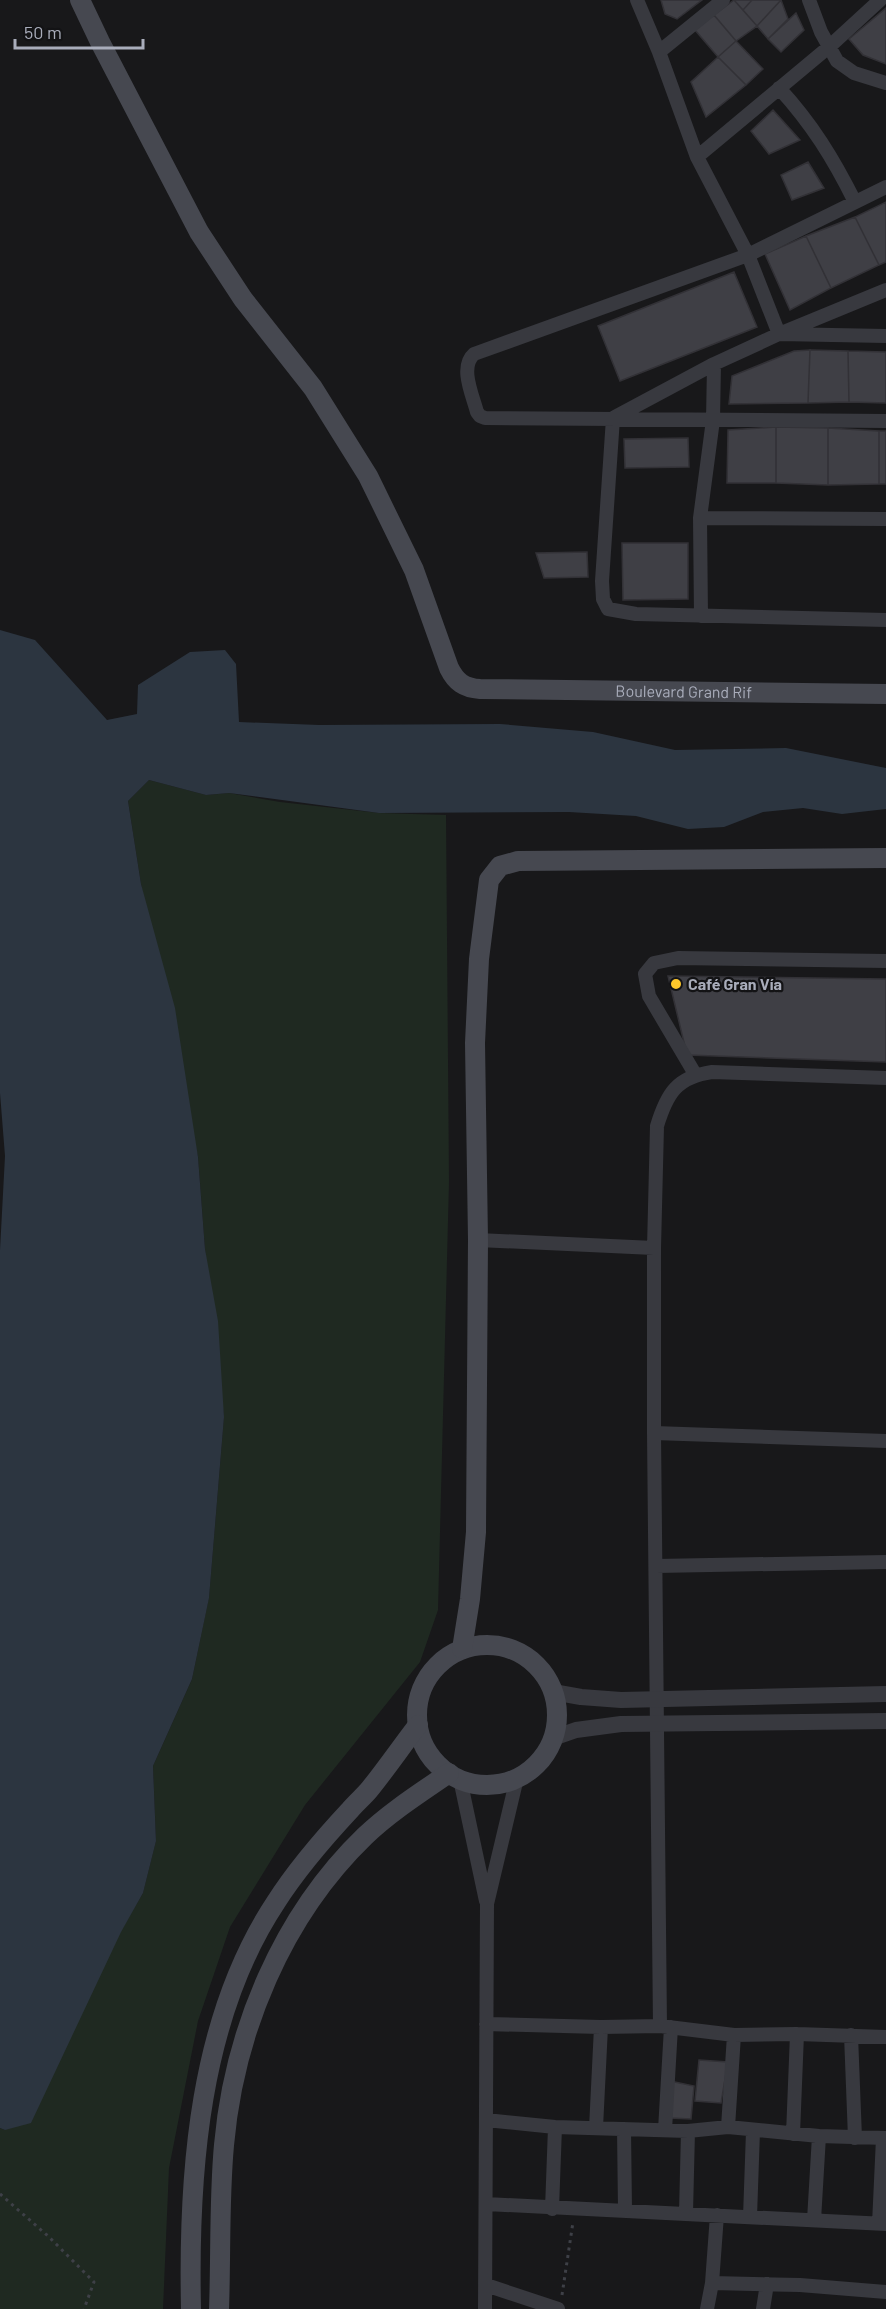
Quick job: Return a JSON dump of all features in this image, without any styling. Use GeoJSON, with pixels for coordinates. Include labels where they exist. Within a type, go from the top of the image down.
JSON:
{"type":"FeatureCollection","features":[{"type":"Feature","properties":{"kind":"main road","name":"Boulevard Grand Rif"},"geometry":{"type":"LineString","coordinates":[[80,0],[199,232],[243,298],[313,388],[368,476],[414,570],[453,677],[460,684],[480,689],[886,694]]}},
{"type":"Feature","properties":{"kind":"main road"},"geometry":{"type":"LineString","coordinates":[[462,1649],[470,1599],[476,1532],[478,1240],[475,1024],[487,889],[494,872],[509,862],[557,860],[886,858]]}},
{"type":"Feature","properties":{"kind":"main road"},"geometry":{"type":"LineString","coordinates":[[489,1645],[519,1652],[533,1662],[545,1676],[553,1692],[557,1707],[557,1723],[553,1738],[545,1754],[532,1768],[517,1778],[489,1785],[454,1776],[434,1760],[423,1744],[418,1725],[417,1707],[422,1689],[430,1674],[443,1660],[462,1649],[489,1645]]}},
{"type":"Feature","properties":{"kind":"main road"},"geometry":{"type":"LineString","coordinates":[[191,2309],[190,2269],[200,2121],[213,2050],[226,2003],[254,1938],[295,1874],[368,1792],[418,1725]]}},
{"type":"Feature","properties":{"kind":"main road"},"geometry":{"type":"LineString","coordinates":[[219,2309],[224,2146],[235,2076],[242,2047],[259,1999],[281,1951],[306,1909],[363,1838],[387,1816],[454,1776]]}},
{"type":"Feature","properties":{"kind":"street"},"geometry":{"type":"LineString","coordinates":[[636,0],[659,52],[697,157],[748,255],[780,334]]}},
{"type":"Feature","properties":{"kind":"street"},"geometry":{"type":"LineString","coordinates":[[659,52],[723,0]]}},
{"type":"Feature","properties":{"kind":"street"},"geometry":{"type":"LineString","coordinates":[[809,0],[820,32],[837,61],[855,73],[886,83]]}},
{"type":"Feature","properties":{"kind":"street"},"geometry":{"type":"LineString","coordinates":[[697,157],[830,46],[880,0]]}},
{"type":"Feature","properties":{"kind":"street"},"geometry":{"type":"LineString","coordinates":[[779,88],[821,139],[855,202]]}},
{"type":"Feature","properties":{"kind":"street"},"geometry":{"type":"LineString","coordinates":[[886,187],[748,255],[474,354],[469,360],[468,374],[477,412],[485,418],[886,421]]}},
{"type":"Feature","properties":{"kind":"street"},"geometry":{"type":"LineString","coordinates":[[613,418],[714,364],[886,290]]}},
{"type":"Feature","properties":{"kind":"street"},"geometry":{"type":"LineString","coordinates":[[780,334],[886,336]]}},
{"type":"Feature","properties":{"kind":"street"},"geometry":{"type":"LineString","coordinates":[[700,616],[700,518],[713,420],[714,364]]}},
{"type":"Feature","properties":{"kind":"street"},"geometry":{"type":"LineString","coordinates":[[613,418],[602,570],[604,605],[608,609],[624,614],[886,620]]}},
{"type":"Feature","properties":{"kind":"street"},"geometry":{"type":"LineString","coordinates":[[700,518],[886,519]]}},
{"type":"Feature","properties":{"kind":"street"},"geometry":{"type":"LineString","coordinates":[[695,1074],[649,996],[645,974],[654,963],[678,958],[886,961]]}},
{"type":"Feature","properties":{"kind":"street"},"geometry":{"type":"LineString","coordinates":[[666,2130],[657,1724],[654,1433],[654,1248],[657,1126],[674,1090],[684,1080],[695,1074],[712,1072],[886,1078]]}},
{"type":"Feature","properties":{"kind":"street"},"geometry":{"type":"LineString","coordinates":[[478,1240],[654,1248]]}},
{"type":"Feature","properties":{"kind":"street"},"geometry":{"type":"LineString","coordinates":[[654,1433],[886,1441]]}},
{"type":"Feature","properties":{"kind":"street"},"geometry":{"type":"LineString","coordinates":[[656,1566],[886,1562]]}},
{"type":"Feature","properties":{"kind":"street"},"geometry":{"type":"LineString","coordinates":[[553,1692],[602,1699],[886,1694]]}},
{"type":"Feature","properties":{"kind":"street"},"geometry":{"type":"LineString","coordinates":[[553,1738],[599,1725],[886,1721]]}},
{"type":"Feature","properties":{"kind":"street"},"geometry":{"type":"LineString","coordinates":[[454,1776],[487,1904]]}},
{"type":"Feature","properties":{"kind":"street"},"geometry":{"type":"LineString","coordinates":[[485,2309],[487,1904],[517,1778]]}},
{"type":"Feature","properties":{"kind":"street"},"geometry":{"type":"LineString","coordinates":[[486,2024],[665,2026],[734,2035],[797,2034],[886,2037]]}},
{"type":"Feature","properties":{"kind":"street"},"geometry":{"type":"LineString","coordinates":[[596,2128],[602,2027]]}},
{"type":"Feature","properties":{"kind":"street"},"geometry":{"type":"LineString","coordinates":[[793,2134],[797,2034]]}},
{"type":"Feature","properties":{"kind":"street"},"geometry":{"type":"LineString","coordinates":[[728,2127],[734,2035]]}},
{"type":"Feature","properties":{"kind":"street"},"geometry":{"type":"LineString","coordinates":[[851,2035],[855,2138]]}},
{"type":"Feature","properties":{"kind":"street"},"geometry":{"type":"LineString","coordinates":[[486,2120],[555,2127],[688,2131],[728,2127],[819,2136],[884,2138],[883,2224],[486,2204]]}},
{"type":"Feature","properties":{"kind":"street"},"geometry":{"type":"LineString","coordinates":[[552,2209],[555,2127]]}},
{"type":"Feature","properties":{"kind":"street"},"geometry":{"type":"LineString","coordinates":[[624,2129],[625,2210]]}},
{"type":"Feature","properties":{"kind":"street"},"geometry":{"type":"LineString","coordinates":[[686,2213],[688,2131]]}},
{"type":"Feature","properties":{"kind":"street"},"geometry":{"type":"LineString","coordinates":[[750,2217],[753,2131]]}},
{"type":"Feature","properties":{"kind":"street"},"geometry":{"type":"LineString","coordinates":[[814,2220],[819,2136]]}},
{"type":"Feature","properties":{"kind":"street"},"geometry":{"type":"LineString","coordinates":[[706,2309],[712,2283],[717,2215]]}},
{"type":"Feature","properties":{"kind":"street"},"geometry":{"type":"LineString","coordinates":[[712,2283],[767,2284],[886,2292]]}},
{"type":"Feature","properties":{"kind":"street"},"geometry":{"type":"LineString","coordinates":[[763,2309],[767,2284]]}},
{"type":"Feature","properties":{"kind":"street"},"geometry":{"type":"LineString","coordinates":[[486,2285],[560,2303]]}},
{"type":"Feature","properties":{"kind":"path"},"geometry":{"type":"LineString","coordinates":[[0,2194],[48,2236],[94,2282],[84,2309]]}},
{"type":"Feature","properties":{"kind":"path"},"geometry":{"type":"LineString","coordinates":[[560,2303],[575,2210]]}},
{"type":"Feature","properties":{"kind":"shaded area"},"geometry":{"type":"Polygon","coordinates":[[[149,780],[206,795],[229,793],[280,802],[379,813],[446,815],[449,1182],[438,1610],[420,1662],[305,1805],[230,1927],[198,2021],[169,2168],[163,2309],[0,2309],[0,2128],[5,2130],[143,1893],[156,1841],[153,1766],[192,1679],[209,1597],[224,1417],[205,1249],[198,1157],[141,884],[128,801],[149,780]]]}},
{"type":"Feature","properties":{"kind":"water"},"geometry":{"type":"Polygon","coordinates":[[[0,630],[35,640],[107,720],[137,714],[138,685],[190,652],[225,650],[236,664],[239,722],[319,725],[500,724],[593,732],[675,750],[786,748],[886,768],[886,809],[842,814],[803,808],[763,812],[724,827],[688,829],[636,816],[569,812],[379,813],[229,793],[206,795],[149,780],[128,801],[141,884],[175,1008],[198,1157],[205,1249],[218,1321],[224,1417],[209,1598],[192,1679],[153,1766],[156,1841],[143,1893],[121,1932],[31,2123],[5,2130],[0,2128],[0,1250],[5,1156],[0,1093],[0,630]]]}},
{"type":"Feature","properties":{"kind":"building"},"geometry":{"type":"Polygon","coordinates":[[[661,0],[702,0],[677,19],[665,14],[661,0]]]}},
{"type":"Feature","properties":{"kind":"building"},"geometry":{"type":"Polygon","coordinates":[[[734,0],[757,26],[736,41],[714,15],[734,0]]]}},
{"type":"Feature","properties":{"kind":"building"},"geometry":{"type":"Polygon","coordinates":[[[734,0],[752,0],[743,10],[734,0]]]}},
{"type":"Feature","properties":{"kind":"building"},"geometry":{"type":"Polygon","coordinates":[[[752,0],[781,0],[757,26],[743,10],[752,0]]]}},
{"type":"Feature","properties":{"kind":"building"},"geometry":{"type":"Polygon","coordinates":[[[781,0],[788,19],[768,39],[757,26],[781,0]]]}},
{"type":"Feature","properties":{"kind":"building"},"geometry":{"type":"Polygon","coordinates":[[[886,8],[886,64],[863,55],[849,39],[886,8]]]}},
{"type":"Feature","properties":{"kind":"building"},"geometry":{"type":"Polygon","coordinates":[[[796,13],[804,30],[781,52],[768,39],[796,13]]]}},
{"type":"Feature","properties":{"kind":"building"},"geometry":{"type":"Polygon","coordinates":[[[714,15],[736,41],[718,57],[695,30],[714,15]]]}},
{"type":"Feature","properties":{"kind":"building"},"geometry":{"type":"Polygon","coordinates":[[[736,41],[763,69],[746,85],[718,57],[736,41]]]}},
{"type":"Feature","properties":{"kind":"building"},"geometry":{"type":"Polygon","coordinates":[[[718,57],[746,85],[706,117],[691,82],[718,57]]]}},
{"type":"Feature","properties":{"kind":"building"},"geometry":{"type":"Polygon","coordinates":[[[773,110],[800,140],[769,154],[751,131],[773,110]]]}},
{"type":"Feature","properties":{"kind":"building"},"geometry":{"type":"Polygon","coordinates":[[[808,162],[824,188],[792,200],[781,175],[808,162]]]}},
{"type":"Feature","properties":{"kind":"building"},"geometry":{"type":"Polygon","coordinates":[[[886,202],[886,262],[879,265],[855,217],[886,202]]]}},
{"type":"Feature","properties":{"kind":"building"},"geometry":{"type":"Polygon","coordinates":[[[855,217],[879,265],[831,288],[806,236],[855,217]]]}},
{"type":"Feature","properties":{"kind":"building"},"geometry":{"type":"Polygon","coordinates":[[[806,236],[831,288],[790,310],[765,254],[806,236]]]}},
{"type":"Feature","properties":{"kind":"building"},"geometry":{"type":"Polygon","coordinates":[[[734,272],[757,327],[620,381],[598,326],[734,272]]]}},
{"type":"Feature","properties":{"kind":"building"},"geometry":{"type":"Polygon","coordinates":[[[810,350],[808,403],[729,404],[732,376],[794,351],[810,350]]]}},
{"type":"Feature","properties":{"kind":"building"},"geometry":{"type":"Polygon","coordinates":[[[810,350],[848,351],[849,402],[808,403],[810,350]]]}},
{"type":"Feature","properties":{"kind":"building"},"geometry":{"type":"Polygon","coordinates":[[[848,351],[886,352],[886,403],[849,402],[848,351]]]}},
{"type":"Feature","properties":{"kind":"building"},"geometry":{"type":"Polygon","coordinates":[[[776,427],[776,483],[727,483],[728,430],[776,427]]]}},
{"type":"Feature","properties":{"kind":"building"},"geometry":{"type":"Polygon","coordinates":[[[776,427],[828,428],[828,485],[776,483],[776,427]]]}},
{"type":"Feature","properties":{"kind":"building"},"geometry":{"type":"Polygon","coordinates":[[[828,428],[879,431],[879,484],[828,485],[828,428]]]}},
{"type":"Feature","properties":{"kind":"building"},"geometry":{"type":"Polygon","coordinates":[[[879,431],[886,431],[886,484],[879,484],[879,431]]]}},
{"type":"Feature","properties":{"kind":"building"},"geometry":{"type":"Polygon","coordinates":[[[688,438],[689,467],[625,468],[624,439],[688,438]]]}},
{"type":"Feature","properties":{"kind":"building"},"geometry":{"type":"Polygon","coordinates":[[[622,543],[688,543],[688,599],[623,600],[622,543]]]}},
{"type":"Feature","properties":{"kind":"building"},"geometry":{"type":"Polygon","coordinates":[[[587,552],[588,577],[544,578],[536,553],[587,552]]]}},
{"type":"Feature","properties":{"kind":"building"},"geometry":{"type":"Polygon","coordinates":[[[668,976],[886,979],[886,1062],[687,1055],[668,976]]]}},
{"type":"Feature","properties":{"kind":"building"},"geometry":{"type":"Polygon","coordinates":[[[699,2060],[728,2062],[721,2103],[695,2101],[699,2060]]]}},
{"type":"Feature","properties":{"kind":"building"},"geometry":{"type":"Polygon","coordinates":[[[670,2081],[694,2086],[691,2119],[670,2118],[670,2081]]]}},
{"type":"Feature","properties":{"kind":"place","name":"Café Gran Vía"},"geometry":{"type":"Point","coordinates":[676,984]}}]}
